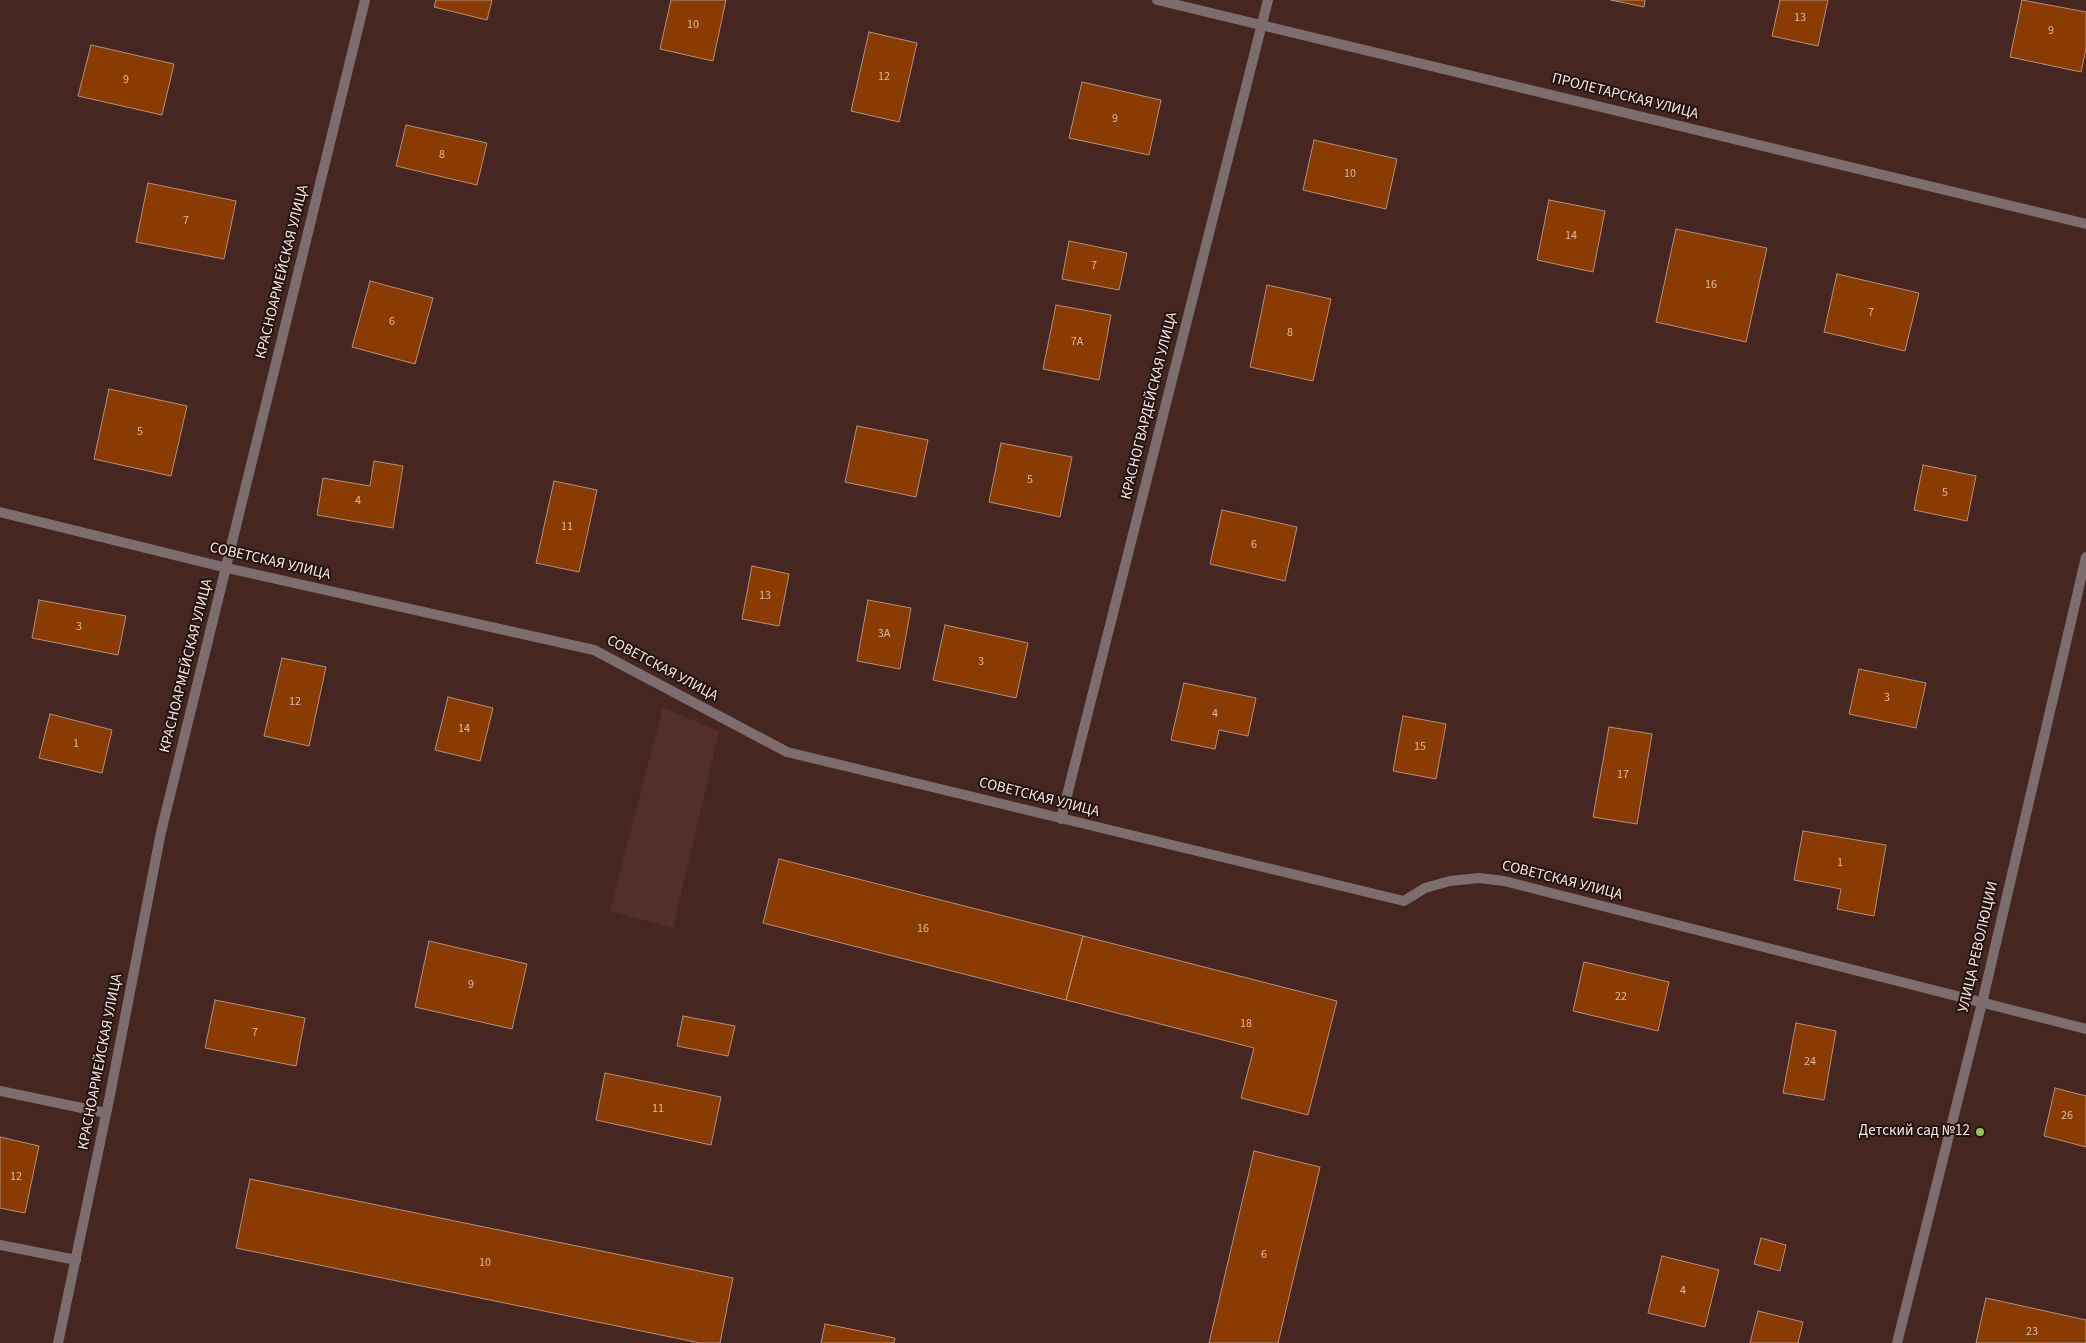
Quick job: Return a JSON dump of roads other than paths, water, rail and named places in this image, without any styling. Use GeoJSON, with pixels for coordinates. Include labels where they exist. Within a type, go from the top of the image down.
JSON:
{"type":"FeatureCollection","features":[{"type":"Feature","properties":{"kind":"street","name":"КРАСНОАРМЕЙСКАЯ УЛИЦА"},"geometry":{"type":"LineString","coordinates":[[58,1343],[162,832],[365,0]]}},
{"type":"Feature","properties":{"kind":"street","name":"ПРОЛЕТАРСКАЯ УЛИЦА"},"geometry":{"type":"LineString","coordinates":[[1157,0],[2086,224]]}},
{"type":"Feature","properties":{"kind":"street","name":"КРАСНОГВАРДЕЙСКАЯ УЛИЦА"},"geometry":{"type":"LineString","coordinates":[[1061,819],[1268,0]]}},
{"type":"Feature","properties":{"kind":"street","name":"СОВЕТСКАЯ УЛИЦА"},"geometry":{"type":"LineString","coordinates":[[0,512],[227,568],[594,650],[787,752],[1404,901],[1425,888],[1450,881],[1479,878],[1504,881],[2086,1029]]}},
{"type":"Feature","properties":{"kind":"street","name":"УЛИЦА РЕВОЛЮЦИИ"},"geometry":{"type":"LineString","coordinates":[[1897,1343],[1982,1002],[2086,557]]}},
{"type":"Feature","properties":{"kind":"street"},"geometry":{"type":"LineString","coordinates":[[0,1091],[106,1113]]}},
{"type":"Feature","properties":{"kind":"street"},"geometry":{"type":"LineString","coordinates":[[0,1245],[76,1260]]}},
{"type":"Feature","properties":{"kind":"place","name":"Детский сад №12"},"geometry":{"type":"Point","coordinates":[1980,1132]}}]}
